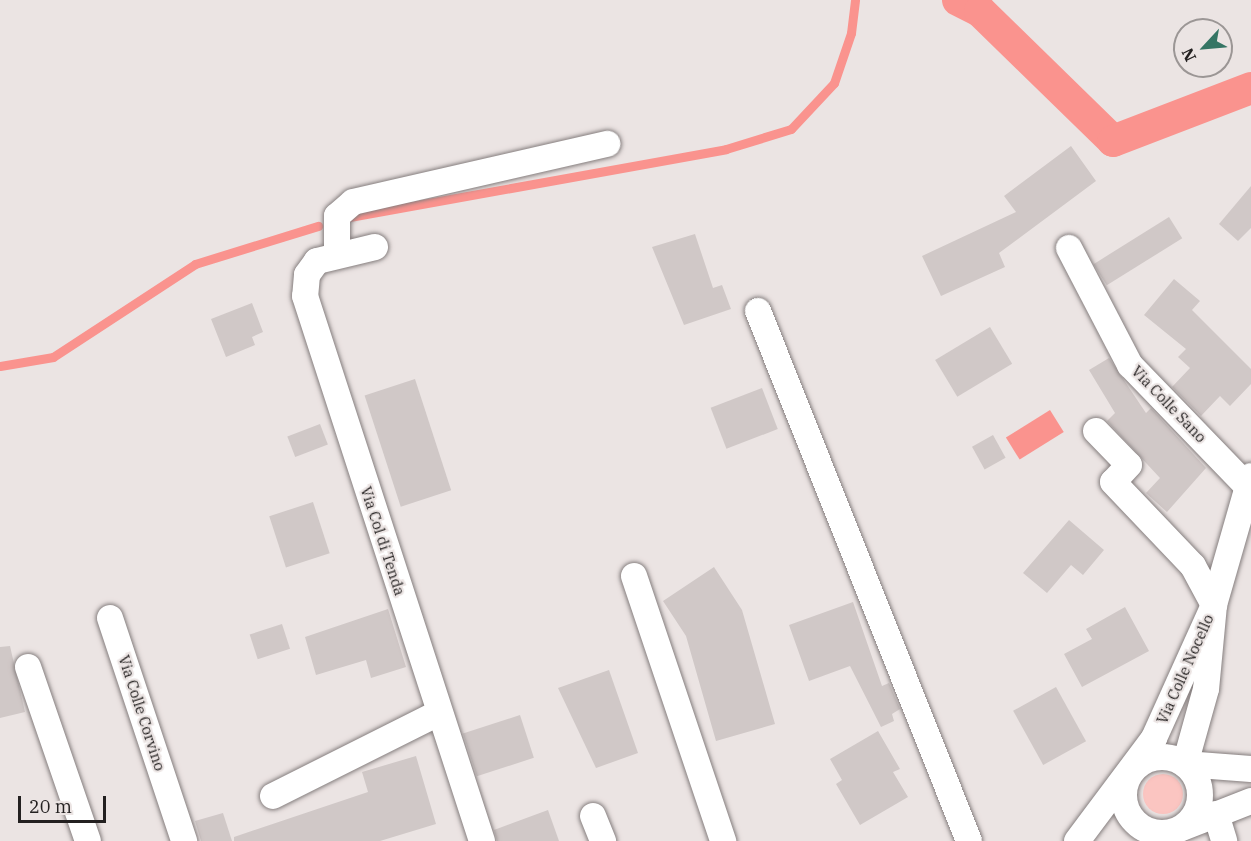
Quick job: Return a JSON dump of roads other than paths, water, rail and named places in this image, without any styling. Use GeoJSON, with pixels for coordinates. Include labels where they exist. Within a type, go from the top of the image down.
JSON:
{"type":"FeatureCollection","features":[{"type":"Feature","properties":{"kind":"street"},"geometry":{"type":"LineString","coordinates":[[336,254],[337,216],[353,202],[607,144]]}},
{"type":"Feature","properties":{"kind":"street","name":"Via Col di Tenda"},"geometry":{"type":"LineString","coordinates":[[375,247],[336,254],[310,269],[307,305],[482,841]]}},
{"type":"Feature","properties":{"kind":"street","name":"Via Colle Sano"},"geometry":{"type":"LineString","coordinates":[[1069,248],[1130,365],[1249,482]]}},
{"type":"Feature","properties":{"kind":"street"},"geometry":{"type":"LineString","coordinates":[[758,311],[969,841]]}},
{"type":"Feature","properties":{"kind":"street"},"geometry":{"type":"LineString","coordinates":[[1096,431],[1129,465],[1113,482],[1193,566],[1214,605],[1206,689],[1185,764],[1200,792],[1198,808],[1185,825],[1162,841]]}},
{"type":"Feature","properties":{"kind":"street","name":"Via Colle Nocello"},"geometry":{"type":"LineString","coordinates":[[1077,841],[1127,778],[1154,738],[1214,605],[1249,482]]}},
{"type":"Feature","properties":{"kind":"street"},"geometry":{"type":"LineString","coordinates":[[634,576],[723,841]]}},
{"type":"Feature","properties":{"kind":"street","name":"Via Colle Corvino"},"geometry":{"type":"LineString","coordinates":[[110,618],[184,841]]}},
{"type":"Feature","properties":{"kind":"street"},"geometry":{"type":"LineString","coordinates":[[28,667],[88,841]]}},
{"type":"Feature","properties":{"kind":"street"},"geometry":{"type":"LineString","coordinates":[[273,796],[439,713]]}},
{"type":"Feature","properties":{"kind":"street"},"geometry":{"type":"LineString","coordinates":[[1248,804],[1168,832],[1141,827],[1126,807],[1127,778],[1138,764],[1155,757],[1185,764],[1251,769]]}},
{"type":"Feature","properties":{"kind":"street"},"geometry":{"type":"LineString","coordinates":[[1216,814],[1224,841]]}},
{"type":"Feature","properties":{"kind":"street"},"geometry":{"type":"LineString","coordinates":[[593,816],[603,841]]}},
{"type":"Feature","properties":{"kind":"waterway"},"geometry":{"type":"LineString","coordinates":[[344,218],[726,149],[791,129],[834,83],[851,33],[855,0]]}},
{"type":"Feature","properties":{"kind":"waterway"},"geometry":{"type":"LineString","coordinates":[[958,0],[980,11],[1113,141],[1251,88]]}},
{"type":"Feature","properties":{"kind":"waterway"},"geometry":{"type":"LineString","coordinates":[[0,366],[53,357],[195,264],[318,226]]}}]}
